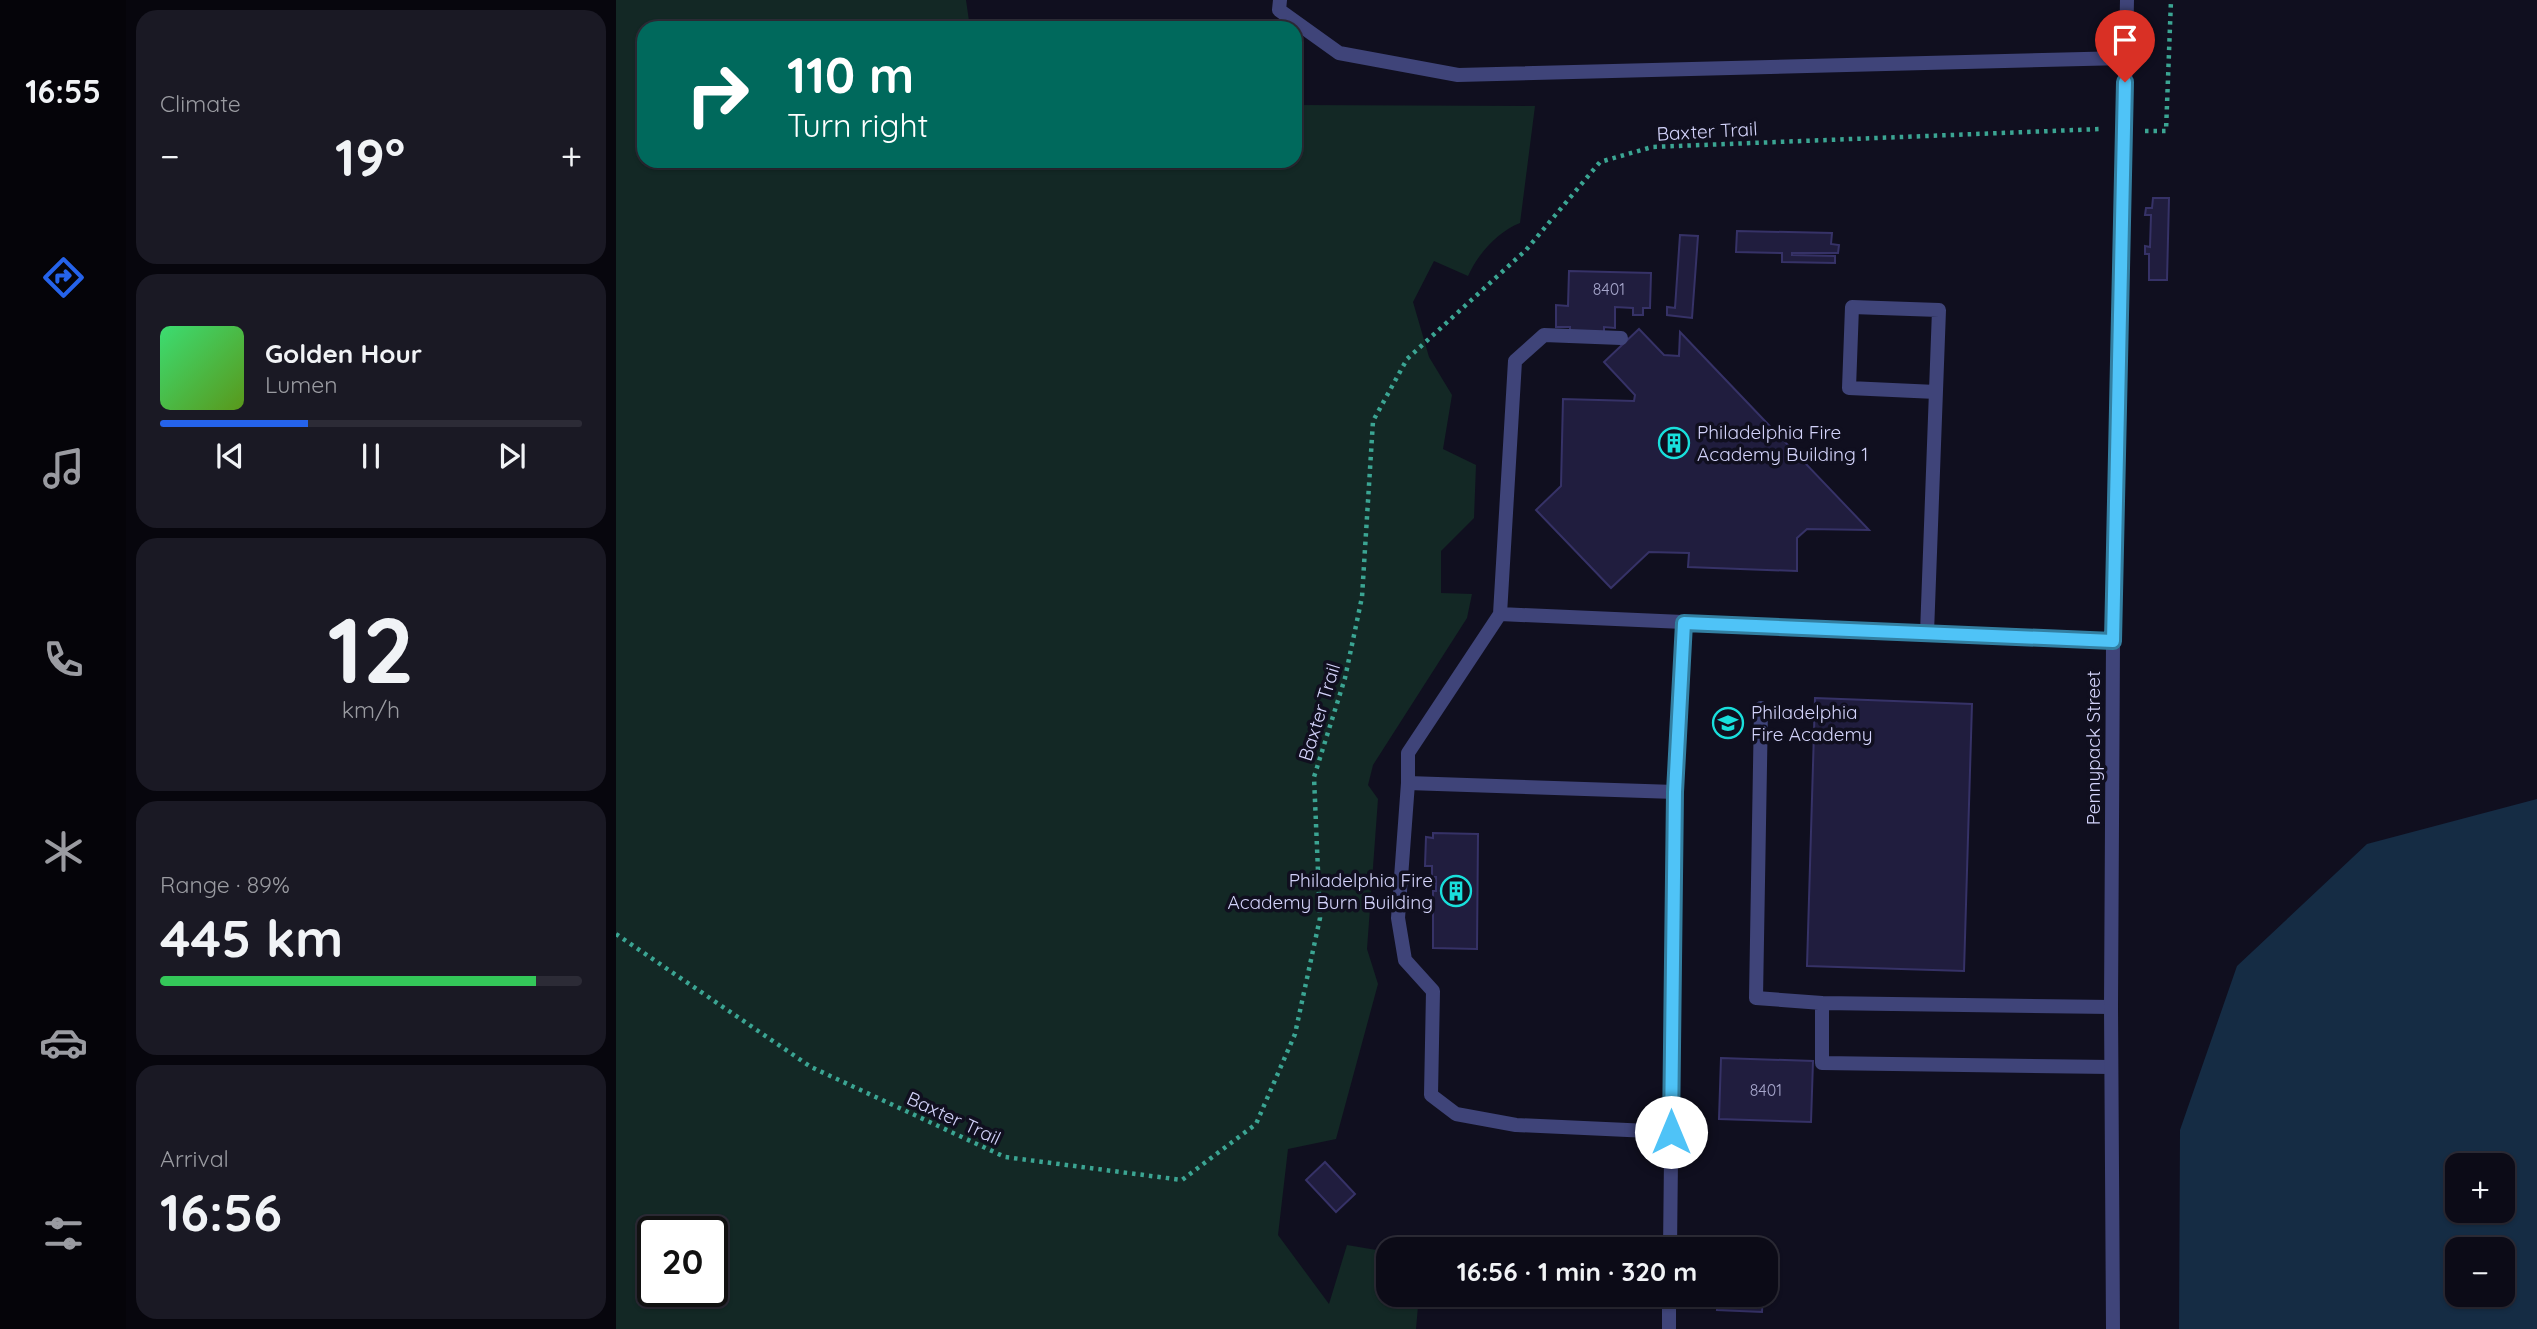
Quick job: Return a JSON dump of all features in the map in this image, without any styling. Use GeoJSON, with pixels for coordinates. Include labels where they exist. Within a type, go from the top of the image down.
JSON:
{"type":"FeatureCollection","features":[{"type":"Feature","properties":{"kind":"street"},"geometry":{"type":"LineString","coordinates":[[1280,0],[1279,10],[1294,21]]}},
{"type":"Feature","properties":{"kind":"street","name":"Pennypack Street"},"geometry":{"type":"LineString","coordinates":[[2113,1329],[2113,641],[2127,0]]}},
{"type":"Feature","properties":{"kind":"street"},"geometry":{"type":"LineString","coordinates":[[1302,26],[1339,53],[1458,75],[2126,58]]}},
{"type":"Feature","properties":{"kind":"street"},"geometry":{"type":"LineString","coordinates":[[1927,633],[1936,392],[1939,310],[1852,307],[1849,388],[1936,392]]}},
{"type":"Feature","properties":{"kind":"street"},"geometry":{"type":"LineString","coordinates":[[1621,338],[1544,335],[1515,361],[1500,614],[1408,753],[1398,918],[1405,960],[1433,992],[1431,1095],[1456,1114],[1516,1125],[1671,1132]]}},
{"type":"Feature","properties":{"kind":"street"},"geometry":{"type":"LineString","coordinates":[[1500,614],[2113,641]]}},
{"type":"Feature","properties":{"kind":"street"},"geometry":{"type":"LineString","coordinates":[[1670,1237],[1675,792],[1684,623]]}},
{"type":"Feature","properties":{"kind":"street"},"geometry":{"type":"LineString","coordinates":[[1761,708],[1756,998],[1822,1003],[2111,1007]]}},
{"type":"Feature","properties":{"kind":"street"},"geometry":{"type":"LineString","coordinates":[[1408,783],[1675,792]]}},
{"type":"Feature","properties":{"kind":"street"},"geometry":{"type":"LineString","coordinates":[[1822,1003],[1822,1063],[2111,1067]]}},
{"type":"Feature","properties":{"kind":"street"},"geometry":{"type":"LineString","coordinates":[[1669,1329],[1670,1307]]}},
{"type":"Feature","properties":{"kind":"path"},"geometry":{"type":"LineString","coordinates":[[2166,131],[2171,0]]}},
{"type":"Feature","properties":{"kind":"path","name":"Baxter Trail"},"geometry":{"type":"LineString","coordinates":[[616,934],[811,1067],[1005,1157],[1182,1180],[1256,1124],[1295,1034],[1320,918],[1314,777],[1345,678],[1362,597],[1373,421],[1407,359],[1526,250],[1600,162],[1652,147],[2094,129]]}},
{"type":"Feature","properties":{"kind":"green space"},"geometry":{"type":"Polygon","coordinates":[[[616,0],[966,0],[969,21],[637,21],[637,168],[1302,168],[1302,105],[1535,106],[1520,223],[1489,245],[1468,276],[1434,261],[1413,302],[1429,357],[1452,395],[1443,449],[1476,465],[1474,518],[1441,551],[1441,593],[1472,594],[1467,618],[1373,765],[1368,785],[1378,799],[1367,949],[1378,984],[1336,1139],[1288,1149],[1278,1235],[1329,1304],[1347,1245],[1376,1250],[1376,1307],[1418,1307],[1416,1329],[616,1329],[616,0]]]}},
{"type":"Feature","properties":{"kind":"water"},"geometry":{"type":"Polygon","coordinates":[[[2537,799],[2537,1329],[2179,1329],[2180,1130],[2237,966],[2367,844],[2537,799]]]}},
{"type":"Feature","properties":{"kind":"building"},"geometry":{"type":"Polygon","coordinates":[[[2153,198],[2169,198],[2167,280],[2149,280],[2149,254],[2145,254],[2145,246],[2150,247],[2151,215],[2145,215],[2146,208],[2152,208],[2153,198]]]}},
{"type":"Feature","properties":{"kind":"building"},"geometry":{"type":"Polygon","coordinates":[[[1737,231],[1832,233],[1831,244],[1839,245],[1838,253],[1792,253],[1835,256],[1835,263],[1782,262],[1782,253],[1736,252],[1737,231]]]}},
{"type":"Feature","properties":{"kind":"building"},"geometry":{"type":"Polygon","coordinates":[[[1680,235],[1698,236],[1692,318],[1667,315],[1667,307],[1675,308],[1680,235]]]}},
{"type":"Feature","properties":{"kind":"building"},"geometry":{"type":"Polygon","coordinates":[[[1569,271],[1651,273],[1650,308],[1643,308],[1643,315],[1633,315],[1633,308],[1615,307],[1615,328],[1604,327],[1604,333],[1570,332],[1570,327],[1556,327],[1556,305],[1568,306],[1569,271]]]}},
{"type":"Feature","properties":{"kind":"building","name":"Philadelphia Fire Academy Building 1"},"geometry":{"type":"Polygon","coordinates":[[[1639,329],[1664,355],[1679,356],[1680,332],[1869,530],[1807,529],[1797,538],[1797,571],[1688,567],[1689,553],[1649,552],[1611,588],[1536,510],[1561,486],[1563,399],[1634,401],[1635,395],[1604,362],[1639,329]]]}},
{"type":"Feature","properties":{"kind":"building"},"geometry":{"type":"Polygon","coordinates":[[[1815,698],[1972,704],[1964,971],[1807,966],[1815,698]]]}},
{"type":"Feature","properties":{"kind":"building","name":"Philadelphia Fire Academy Burn Building"},"geometry":{"type":"Polygon","coordinates":[[[1433,833],[1478,834],[1477,949],[1433,948],[1433,891],[1436,891],[1436,877],[1432,877],[1432,866],[1425,866],[1426,837],[1433,838],[1433,833]]]}},
{"type":"Feature","properties":{"kind":"building"},"geometry":{"type":"Polygon","coordinates":[[[1721,1058],[1813,1061],[1811,1122],[1719,1119],[1721,1058]]]}},
{"type":"Feature","properties":{"kind":"building"},"geometry":{"type":"Polygon","coordinates":[[[1325,1162],[1355,1194],[1336,1212],[1306,1180],[1325,1162]]]}},
{"type":"Feature","properties":{"kind":"building"},"geometry":{"type":"Polygon","coordinates":[[[1717,1307],[1762,1307],[1762,1312],[1717,1310],[1717,1307]]]}},
{"type":"Feature","properties":{"kind":"place","name":"Philadelphia Fire Academy Building 1"},"geometry":{"type":"Point","coordinates":[1674,443]}},
{"type":"Feature","properties":{"kind":"place","name":"Philadelphia Fire Academy"},"geometry":{"type":"Point","coordinates":[1728,723]}},
{"type":"Feature","properties":{"kind":"place","name":"Philadelphia Fire Academy Burn Building"},"geometry":{"type":"Point","coordinates":[1456,891]}},
{"type":"Feature","properties":{"kind":"route"},"geometry":{"type":"LineString","coordinates":[[1671,1132],[1675,792],[1684,623],[2113,641],[2125,82]]}}]}
